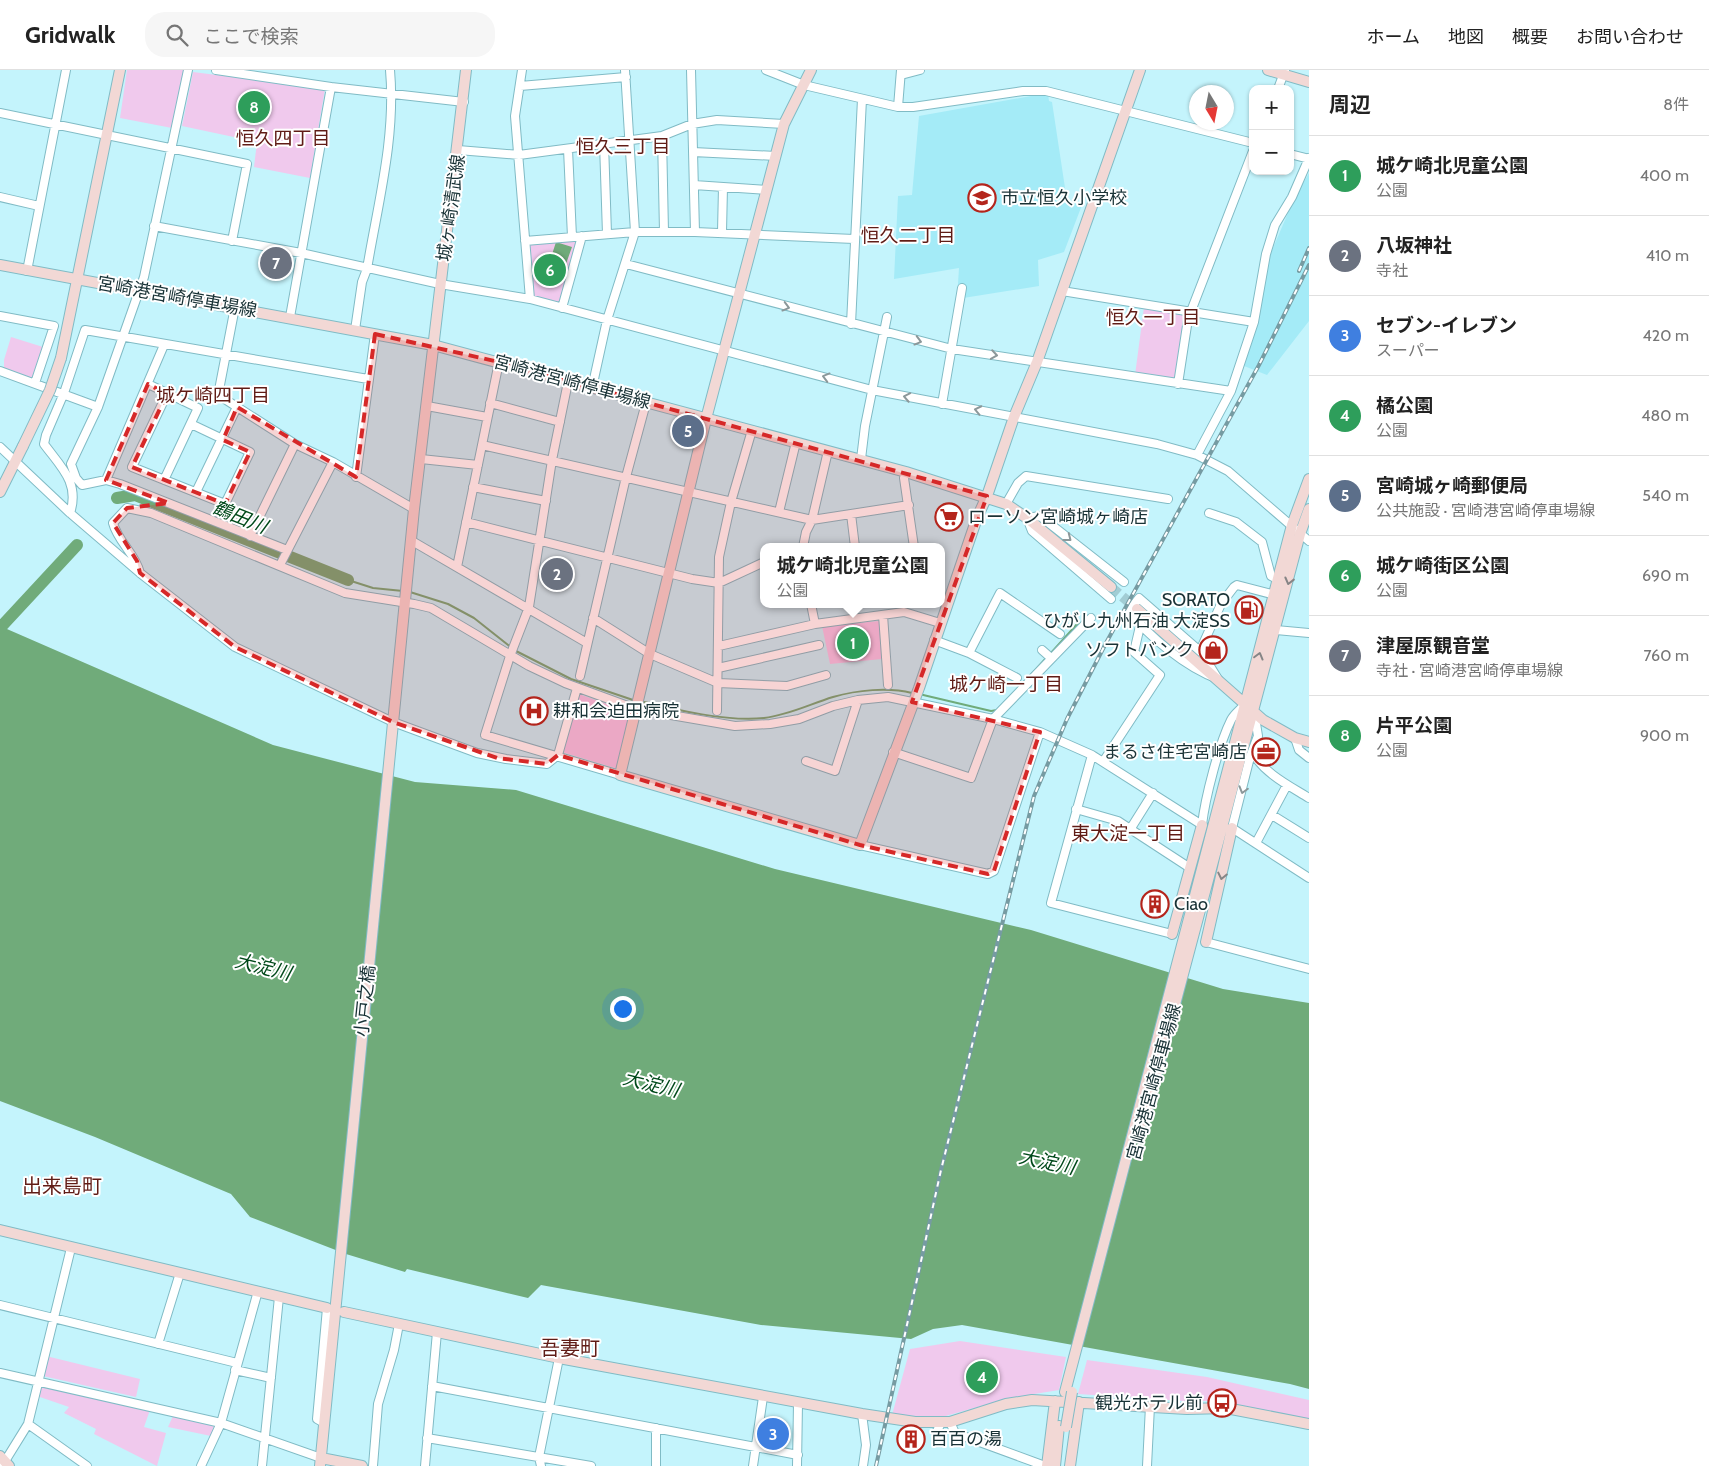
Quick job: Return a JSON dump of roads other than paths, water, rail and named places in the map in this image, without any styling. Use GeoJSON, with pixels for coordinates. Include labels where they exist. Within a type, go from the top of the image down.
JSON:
{"type":"FeatureCollection","features":[{"type":"Feature","properties":{"kind":"street"},"geometry":{"type":"LineString","coordinates":[[27,271],[66,70]]}},
{"type":"Feature","properties":{"kind":"street"},"geometry":{"type":"LineString","coordinates":[[0,492],[50,390],[61,358],[79,279],[106,133],[120,70]]}},
{"type":"Feature","properties":{"kind":"street"},"geometry":{"type":"LineString","coordinates":[[188,70],[173,148],[139,289],[124,338],[98,407],[71,464],[76,478],[82,485],[106,480],[120,484],[287,550]]}},
{"type":"Feature","properties":{"kind":"street"},"geometry":{"type":"LineString","coordinates":[[216,70],[331,87],[464,102]]}},
{"type":"Feature","properties":{"kind":"street"},"geometry":{"type":"LineString","coordinates":[[355,330],[362,282],[367,269],[390,138],[392,94],[390,70]]}},
{"type":"Feature","properties":{"kind":"street","name":"城ヶ崎清武線"},"geometry":{"type":"LineString","coordinates":[[412,541],[440,284],[464,102],[466,70]]}},
{"type":"Feature","properties":{"kind":"street"},"geometry":{"type":"LineString","coordinates":[[522,70],[515,116],[530,299]]}},
{"type":"Feature","properties":{"kind":"street"},"geometry":{"type":"LineString","coordinates":[[691,70],[695,232]]}},
{"type":"Feature","properties":{"kind":"street"},"geometry":{"type":"LineString","coordinates":[[766,70],[804,85],[898,107],[913,107],[1023,91],[1046,91],[1249,142]]}},
{"type":"Feature","properties":{"kind":"street"},"geometry":{"type":"LineString","coordinates":[[620,775],[706,419],[766,190],[784,124],[811,70]]}},
{"type":"Feature","properties":{"kind":"street"},"geometry":{"type":"LineString","coordinates":[[898,107],[901,73],[920,70]]}},
{"type":"Feature","properties":{"kind":"street"},"geometry":{"type":"LineString","coordinates":[[860,845],[893,752],[919,688],[934,640],[1014,417],[1037,362],[1140,70]]}},
{"type":"Feature","properties":{"kind":"street"},"geometry":{"type":"LineString","coordinates":[[1268,70],[1285,72],[1309,82]]}},
{"type":"Feature","properties":{"kind":"street"},"geometry":{"type":"LineString","coordinates":[[1280,85],[1285,72]]}},
{"type":"Feature","properties":{"kind":"street"},"geometry":{"type":"LineString","coordinates":[[520,86],[626,73],[635,232],[607,320],[592,388]]}},
{"type":"Feature","properties":{"kind":"street"},"geometry":{"type":"LineString","coordinates":[[290,317],[331,87]]}},
{"type":"Feature","properties":{"kind":"street"},"geometry":{"type":"LineString","coordinates":[[851,324],[862,99]]}},
{"type":"Feature","properties":{"kind":"street"},"geometry":{"type":"LineString","coordinates":[[0,113],[106,133],[247,164],[232,241]]}},
{"type":"Feature","properties":{"kind":"street"},"geometry":{"type":"LineString","coordinates":[[458,150],[519,155],[662,136],[692,124],[732,119],[784,124]]}},
{"type":"Feature","properties":{"kind":"street"},"geometry":{"type":"LineString","coordinates":[[662,136],[664,232]]}},
{"type":"Feature","properties":{"kind":"street"},"geometry":{"type":"LineString","coordinates":[[604,144],[607,234]]}},
{"type":"Feature","properties":{"kind":"street"},"geometry":{"type":"LineString","coordinates":[[568,149],[572,237]]}},
{"type":"Feature","properties":{"kind":"street"},"geometry":{"type":"LineString","coordinates":[[693,152],[776,156]]}},
{"type":"Feature","properties":{"kind":"street"},"geometry":{"type":"LineString","coordinates":[[1197,455],[1230,392],[1254,322],[1266,254],[1275,224],[1292,197],[1309,159],[1294,155]]}},
{"type":"Feature","properties":{"kind":"street"},"geometry":{"type":"LineString","coordinates":[[1178,384],[1190,312],[1249,162]]}},
{"type":"Feature","properties":{"kind":"street"},"geometry":{"type":"LineString","coordinates":[[694,185],[766,190]]}},
{"type":"Feature","properties":{"kind":"street"},"geometry":{"type":"LineString","coordinates":[[722,232],[723,187]]}},
{"type":"Feature","properties":{"kind":"street"},"geometry":{"type":"LineString","coordinates":[[0,197],[39,206]]}},
{"type":"Feature","properties":{"kind":"street"},"geometry":{"type":"LineString","coordinates":[[154,226],[301,253],[440,284],[530,299],[872,390],[1157,444],[1197,455],[1228,471],[1309,541]]}},
{"type":"Feature","properties":{"kind":"street"},"geometry":{"type":"LineString","coordinates":[[525,241],[635,232],[756,233],[854,239]]}},
{"type":"Feature","properties":{"kind":"street"},"geometry":{"type":"LineString","coordinates":[[562,308],[582,236]]}},
{"type":"Feature","properties":{"kind":"street"},"geometry":{"type":"LineString","coordinates":[[626,264],[952,349],[1230,392]]}},
{"type":"Feature","properties":{"kind":"street","name":"宮崎港宮崎停車場線"},"geometry":{"type":"LineString","coordinates":[[0,265],[139,289],[433,345],[906,472],[987,496],[1006,504],[1027,518],[1111,587]]}},
{"type":"Feature","properties":{"kind":"street"},"geometry":{"type":"LineString","coordinates":[[942,404],[962,288]]}},
{"type":"Feature","properties":{"kind":"street"},"geometry":{"type":"LineString","coordinates":[[1062,291],[1254,322]]}},
{"type":"Feature","properties":{"kind":"street"},"geometry":{"type":"LineString","coordinates":[[235,307],[219,390],[223,398],[294,444],[333,462],[414,509]]}},
{"type":"Feature","properties":{"kind":"street"},"geometry":{"type":"LineString","coordinates":[[0,316],[54,326],[34,382]]}},
{"type":"Feature","properties":{"kind":"street"},"geometry":{"type":"LineString","coordinates":[[861,459],[872,390],[886,332],[887,317]]}},
{"type":"Feature","properties":{"kind":"street"},"geometry":{"type":"LineString","coordinates":[[70,513],[74,502],[72,484],[44,444],[64,393],[85,330],[368,379]]}},
{"type":"Feature","properties":{"kind":"street"},"geometry":{"type":"LineString","coordinates":[[356,477],[375,334]]}},
{"type":"Feature","properties":{"kind":"street"},"geometry":{"type":"LineString","coordinates":[[106,480],[164,345]]}},
{"type":"Feature","properties":{"kind":"street"},"geometry":{"type":"LineString","coordinates":[[457,567],[499,362]]}},
{"type":"Feature","properties":{"kind":"street"},"geometry":{"type":"LineString","coordinates":[[0,371],[98,407]]}},
{"type":"Feature","properties":{"kind":"street"},"geometry":{"type":"LineString","coordinates":[[568,382],[552,460],[529,608],[510,656],[484,735],[558,755],[860,845],[988,874],[994,871],[1040,732]]}},
{"type":"Feature","properties":{"kind":"street"},"geometry":{"type":"LineString","coordinates":[[148,384],[198,408],[164,480]]}},
{"type":"Feature","properties":{"kind":"street"},"geometry":{"type":"LineString","coordinates":[[167,394],[132,467],[225,504],[250,452],[191,424]]}},
{"type":"Feature","properties":{"kind":"street"},"geometry":{"type":"LineString","coordinates":[[490,403],[560,422]]}},
{"type":"Feature","properties":{"kind":"street"},"geometry":{"type":"LineString","coordinates":[[580,676],[626,477],[646,403]]}},
{"type":"Feature","properties":{"kind":"street"},"geometry":{"type":"LineString","coordinates":[[427,406],[488,417]]}},
{"type":"Feature","properties":{"kind":"street"},"geometry":{"type":"LineString","coordinates":[[196,492],[237,408]]}},
{"type":"Feature","properties":{"kind":"street"},"geometry":{"type":"LineString","coordinates":[[717,711],[719,557],[731,502],[752,430]]}},
{"type":"Feature","properties":{"kind":"street"},"geometry":{"type":"LineString","coordinates":[[779,512],[796,442]]}},
{"type":"Feature","properties":{"kind":"street"},"geometry":{"type":"LineString","coordinates":[[250,536],[294,444]]}},
{"type":"Feature","properties":{"kind":"street"},"geometry":{"type":"LineString","coordinates":[[482,445],[812,520],[909,505]]}},
{"type":"Feature","properties":{"kind":"street"},"geometry":{"type":"LineString","coordinates":[[0,447],[16,460],[70,513],[140,574],[235,647],[393,725],[497,758],[547,764],[558,755],[577,688]]}},
{"type":"Feature","properties":{"kind":"street"},"geometry":{"type":"LineString","coordinates":[[802,543],[812,520],[828,451]]}},
{"type":"Feature","properties":{"kind":"street"},"geometry":{"type":"LineString","coordinates":[[421,459],[478,465]]}},
{"type":"Feature","properties":{"kind":"street"},"geometry":{"type":"LineString","coordinates":[[280,565],[333,462]]}},
{"type":"Feature","properties":{"kind":"street"},"geometry":{"type":"LineString","coordinates":[[906,472],[904,478],[914,543]]}},
{"type":"Feature","properties":{"kind":"street"},"geometry":{"type":"LineString","coordinates":[[1006,504],[1018,482],[1026,476],[1168,499]]}},
{"type":"Feature","properties":{"kind":"street"},"geometry":{"type":"LineString","coordinates":[[1309,479],[1292,525],[1250,706],[1258,736],[1232,828],[1206,942],[1309,969]]}},
{"type":"Feature","properties":{"kind":"street"},"geometry":{"type":"LineString","coordinates":[[473,487],[546,501]]}},
{"type":"Feature","properties":{"kind":"street"},"geometry":{"type":"LineString","coordinates":[[140,574],[137,561],[115,531],[113,523],[126,508],[150,513],[346,593],[421,605],[442,614],[510,656],[577,688],[636,710],[735,726],[770,724],[799,719],[833,706],[858,700],[888,698],[993,718],[1040,732],[1092,754],[1202,825]]}},
{"type":"Feature","properties":{"kind":"street"},"geometry":{"type":"LineString","coordinates":[[1092,754],[1051,903],[1172,934],[1202,825],[1204,810],[1221,746],[1232,718],[1250,706],[1276,630],[1300,534],[1309,509]]}},
{"type":"Feature","properties":{"kind":"street"},"geometry":{"type":"LineString","coordinates":[[1209,513],[1236,522],[1262,542],[1271,576],[1279,580]]}},
{"type":"Feature","properties":{"kind":"street"},"geometry":{"type":"LineString","coordinates":[[851,514],[855,543]]}},
{"type":"Feature","properties":{"kind":"street"},"geometry":{"type":"LineString","coordinates":[[1111,600],[1032,531],[1027,518],[1040,516],[1124,582]]}},
{"type":"Feature","properties":{"kind":"street"},"geometry":{"type":"LineString","coordinates":[[466,522],[670,573],[719,583],[760,564]]}},
{"type":"Feature","properties":{"kind":"street"},"geometry":{"type":"LineString","coordinates":[[412,541],[587,643]]}},
{"type":"Feature","properties":{"kind":"street","name":"小戸之橋"},"geometry":{"type":"LineString","coordinates":[[320,1462],[340,1277],[338,1273],[412,541]]}},
{"type":"Feature","properties":{"kind":"street"},"geometry":{"type":"LineString","coordinates":[[1200,651],[1221,604],[1234,587],[1237,585],[1275,596]]}},
{"type":"Feature","properties":{"kind":"street"},"geometry":{"type":"LineString","coordinates":[[969,653],[1000,594],[1060,634]]}},
{"type":"Feature","properties":{"kind":"street"},"geometry":{"type":"LineString","coordinates":[[1139,598],[1200,651],[1218,679],[1200,672],[1140,626],[1129,611],[1139,598]]}},
{"type":"Feature","properties":{"kind":"street"},"geometry":{"type":"LineString","coordinates":[[812,608],[815,624]]}},
{"type":"Feature","properties":{"kind":"street"},"geometry":{"type":"LineString","coordinates":[[908,613],[909,608]]}},
{"type":"Feature","properties":{"kind":"street"},"geometry":{"type":"LineString","coordinates":[[1137,609],[1250,706],[1263,720],[1295,738],[1309,742]]}},
{"type":"Feature","properties":{"kind":"street"},"geometry":{"type":"LineString","coordinates":[[719,646],[815,624],[883,615],[908,613],[940,623]]}},
{"type":"Feature","properties":{"kind":"street"},"geometry":{"type":"LineString","coordinates":[[883,615],[888,685]]}},
{"type":"Feature","properties":{"kind":"street"},"geometry":{"type":"LineString","coordinates":[[593,618],[650,654],[718,683],[787,686],[826,675]]}},
{"type":"Feature","properties":{"kind":"street"},"geometry":{"type":"LineString","coordinates":[[893,752],[971,778],[993,718],[1091,618]]}},
{"type":"Feature","properties":{"kind":"street"},"geometry":{"type":"LineString","coordinates":[[1103,762],[1160,675],[1134,652],[1140,626]]}},
{"type":"Feature","properties":{"kind":"street"},"geometry":{"type":"LineString","coordinates":[[1276,630],[1309,633]]}},
{"type":"Feature","properties":{"kind":"street"},"geometry":{"type":"LineString","coordinates":[[934,640],[966,654],[969,653],[1017,678]]}},
{"type":"Feature","properties":{"kind":"street"},"geometry":{"type":"LineString","coordinates":[[718,668],[819,645]]}},
{"type":"Feature","properties":{"kind":"street"},"geometry":{"type":"LineString","coordinates":[[1042,650],[1051,658]]}},
{"type":"Feature","properties":{"kind":"street"},"geometry":{"type":"LineString","coordinates":[[806,761],[835,771],[858,700]]}},
{"type":"Feature","properties":{"kind":"street","name":"宮崎港宮崎停車場線"},"geometry":{"type":"LineString","coordinates":[[1055,1466],[1059,1453],[1065,1392],[1250,706]]}},
{"type":"Feature","properties":{"kind":"street"},"geometry":{"type":"LineString","coordinates":[[1295,738],[1299,750],[1309,758]]}},
{"type":"Feature","properties":{"kind":"street"},"geometry":{"type":"LineString","coordinates":[[1252,752],[1266,769],[1287,785],[1309,798]]}},
{"type":"Feature","properties":{"kind":"street"},"geometry":{"type":"LineString","coordinates":[[1256,843],[1287,785]]}},
{"type":"Feature","properties":{"kind":"street"},"geometry":{"type":"LineString","coordinates":[[1131,828],[1153,793]]}},
{"type":"Feature","properties":{"kind":"street"},"geometry":{"type":"LineString","coordinates":[[1076,809],[1118,821],[1190,868]]}},
{"type":"Feature","properties":{"kind":"street"},"geometry":{"type":"LineString","coordinates":[[1272,815],[1309,838]]}},
{"type":"Feature","properties":{"kind":"street"},"geometry":{"type":"LineString","coordinates":[[1232,828],[1309,878]]}},
{"type":"Feature","properties":{"kind":"street"},"geometry":{"type":"LineString","coordinates":[[0,1230],[328,1308],[317,1419],[324,1423]]}},
{"type":"Feature","properties":{"kind":"street"},"geometry":{"type":"LineString","coordinates":[[4,1463],[28,1424],[71,1248]]}},
{"type":"Feature","properties":{"kind":"street"},"geometry":{"type":"LineString","coordinates":[[158,1344],[180,1273]]}},
{"type":"Feature","properties":{"kind":"street"},"geometry":{"type":"LineString","coordinates":[[201,1466],[220,1423],[258,1291]]}},
{"type":"Feature","properties":{"kind":"street"},"geometry":{"type":"LineString","coordinates":[[262,1466],[279,1297]]}},
{"type":"Feature","properties":{"kind":"street"},"geometry":{"type":"LineString","coordinates":[[0,1305],[158,1344],[271,1378]]}},
{"type":"Feature","properties":{"kind":"street"},"geometry":{"type":"LineString","coordinates":[[344,1312],[559,1358],[763,1397],[942,1426],[955,1433],[1046,1466],[1055,1401]]}},
{"type":"Feature","properties":{"kind":"street"},"geometry":{"type":"LineString","coordinates":[[373,1466],[378,1404],[394,1350],[399,1324]]}},
{"type":"Feature","properties":{"kind":"street"},"geometry":{"type":"LineString","coordinates":[[425,1466],[437,1332]]}},
{"type":"Feature","properties":{"kind":"street"},"geometry":{"type":"LineString","coordinates":[[541,1466],[540,1456],[559,1358]]}},
{"type":"Feature","properties":{"kind":"street"},"geometry":{"type":"LineString","coordinates":[[0,1373],[220,1423],[265,1438],[320,1462],[362,1466]]}},
{"type":"Feature","properties":{"kind":"street"},"geometry":{"type":"LineString","coordinates":[[432,1386],[798,1455]]}},
{"type":"Feature","properties":{"kind":"street"},"geometry":{"type":"LineString","coordinates":[[753,1466],[763,1397]]}},
{"type":"Feature","properties":{"kind":"street"},"geometry":{"type":"LineString","coordinates":[[942,1426],[1006,1404],[1032,1400],[1226,1408],[1309,1424]]}},
{"type":"Feature","properties":{"kind":"street"},"geometry":{"type":"LineString","coordinates":[[1070,1466],[1079,1402]]}},
{"type":"Feature","properties":{"kind":"street"},"geometry":{"type":"LineString","coordinates":[[797,1466],[798,1403]]}},
{"type":"Feature","properties":{"kind":"street"},"geometry":{"type":"LineString","coordinates":[[1147,1466],[1150,1406]]}},
{"type":"Feature","properties":{"kind":"street"},"geometry":{"type":"LineString","coordinates":[[862,1414],[866,1445],[863,1466]]}},
{"type":"Feature","properties":{"kind":"street"},"geometry":{"type":"LineString","coordinates":[[28,1424],[87,1466]]}},
{"type":"Feature","properties":{"kind":"street"},"geometry":{"type":"LineString","coordinates":[[656,1428],[656,1466]]}},
{"type":"Feature","properties":{"kind":"street"},"geometry":{"type":"LineString","coordinates":[[427,1438],[591,1466]]}},
{"type":"Feature","properties":{"kind":"street","name":"宮崎港宮崎停車場線"},"geometry":{"type":"LineString","coordinates":[[1059,1453],[1062,1466]]}},
{"type":"Feature","properties":{"kind":"water"},"geometry":{"type":"Polygon","coordinates":[[[556,242],[572,247],[562,275],[547,270],[556,242]]]}},
{"type":"Feature","properties":{"kind":"water","name":"大淀川"},"geometry":{"type":"Polygon","coordinates":[[[0,626],[273,745],[415,782],[516,790],[775,869],[1031,930],[1223,989],[1309,1003],[1309,1389],[962,1325],[933,1329],[911,1339],[761,1325],[541,1285],[528,1298],[407,1269],[405,1272],[346,1254],[250,1217],[231,1194],[95,1137],[0,1101],[0,626]]]}},
{"type":"Feature","properties":{"kind":"waterway","name":"鶴田川"},"geometry":{"type":"LineString","coordinates":[[117,498],[135,495],[348,580]]}},
{"type":"Feature","properties":{"kind":"waterway","name":"鶴田川"},"geometry":{"type":"LineString","coordinates":[[0,628],[77,545]]}},
{"type":"Feature","properties":{"kind":"waterway"},"geometry":{"type":"LineString","coordinates":[[348,580],[373,588],[403,591]]}},
{"type":"Feature","properties":{"kind":"waterway"},"geometry":{"type":"LineString","coordinates":[[410,592],[448,604],[474,618],[512,648]]}},
{"type":"Feature","properties":{"kind":"waterway"},"geometry":{"type":"LineString","coordinates":[[1050,654],[1079,622]]}},
{"type":"Feature","properties":{"kind":"waterway"},"geometry":{"type":"LineString","coordinates":[[516,651],[571,679],[633,700]]}},
{"type":"Feature","properties":{"kind":"waterway"},"geometry":{"type":"LineString","coordinates":[[1030,676],[1047,657]]}},
{"type":"Feature","properties":{"kind":"waterway"},"geometry":{"type":"LineString","coordinates":[[640,701],[718,717],[750,719],[782,714],[833,697],[852,693],[872,690],[912,693]]}},
{"type":"Feature","properties":{"kind":"waterway"},"geometry":{"type":"LineString","coordinates":[[919,694],[991,711],[997,710]]}},
{"type":"Feature","properties":{"kind":"tunnel"},"geometry":{"type":"LineString","coordinates":[[1111,587],[1137,609]]}},
{"type":"Feature","properties":{"kind":"railway"},"geometry":{"type":"LineString","coordinates":[[1299,271],[1309,248]]}},
{"type":"Feature","properties":{"kind":"railway"},"geometry":{"type":"LineString","coordinates":[[876,1466],[941,1170],[1034,796],[1067,719],[1106,643],[1259,365],[1309,265]]}},
{"type":"Feature","properties":{"kind":"place","name":"片平公園"},"geometry":{"type":"Point","coordinates":[254,107]}},
{"type":"Feature","properties":{"kind":"place","name":"市立恒久小学校"},"geometry":{"type":"Point","coordinates":[982,198]}},
{"type":"Feature","properties":{"kind":"place","name":"津屋原観音堂"},"geometry":{"type":"Point","coordinates":[276,263]}},
{"type":"Feature","properties":{"kind":"place","name":"城ケ崎街区公園"},"geometry":{"type":"Point","coordinates":[550,270]}},
{"type":"Feature","properties":{"kind":"place","name":"宮崎城ヶ崎郵便局"},"geometry":{"type":"Point","coordinates":[688,431]}},
{"type":"Feature","properties":{"kind":"place","name":"ローソン宮崎城ヶ崎店"},"geometry":{"type":"Point","coordinates":[949,517]}},
{"type":"Feature","properties":{"kind":"place","name":"八坂神社"},"geometry":{"type":"Point","coordinates":[557,574]}},
{"type":"Feature","properties":{"kind":"place","name":"SORATO ひがし九州石油 大淀SS"},"geometry":{"type":"Point","coordinates":[1249,610]}},
{"type":"Feature","properties":{"kind":"place","name":"城ケ崎北児童公園"},"geometry":{"type":"Point","coordinates":[853,643]}},
{"type":"Feature","properties":{"kind":"place","name":"ソフトバンク"},"geometry":{"type":"Point","coordinates":[1213,650]}},
{"type":"Feature","properties":{"kind":"place","name":"耕和会迫田病院"},"geometry":{"type":"Point","coordinates":[534,711]}},
{"type":"Feature","properties":{"kind":"place","name":"まるさ住宅宮崎店"},"geometry":{"type":"Point","coordinates":[1266,752]}},
{"type":"Feature","properties":{"kind":"place","name":"Ciao"},"geometry":{"type":"Point","coordinates":[1155,904]}},
{"type":"Feature","properties":{"kind":"place","name":"橘公園"},"geometry":{"type":"Point","coordinates":[982,1377]}},
{"type":"Feature","properties":{"kind":"place","name":"観光ホテル前"},"geometry":{"type":"Point","coordinates":[1222,1403]}},
{"type":"Feature","properties":{"kind":"place","name":"セブン-イレブン"},"geometry":{"type":"Point","coordinates":[773,1434]}},
{"type":"Feature","properties":{"kind":"place","name":"百百の湯"},"geometry":{"type":"Point","coordinates":[911,1439]}},
{"type":"Feature","properties":{"kind":"district","name":"恒久四丁目"},"geometry":{"type":"Point","coordinates":[283,138]}},
{"type":"Feature","properties":{"kind":"district","name":"恒久三丁目"},"geometry":{"type":"Point","coordinates":[623,146]}},
{"type":"Feature","properties":{"kind":"district","name":"恒久二丁目"},"geometry":{"type":"Point","coordinates":[908,235]}},
{"type":"Feature","properties":{"kind":"district","name":"恒久一丁目"},"geometry":{"type":"Point","coordinates":[1153,317]}},
{"type":"Feature","properties":{"kind":"district","name":"城ケ崎四丁目"},"geometry":{"type":"Point","coordinates":[213,395]}},
{"type":"Feature","properties":{"kind":"district","name":"城ケ崎一丁目"},"geometry":{"type":"Point","coordinates":[1006,684]}},
{"type":"Feature","properties":{"kind":"district","name":"東大淀一丁目"},"geometry":{"type":"Point","coordinates":[1128,833]}},
{"type":"Feature","properties":{"kind":"district","name":"出来島町"},"geometry":{"type":"Point","coordinates":[62,1186]}},
{"type":"Feature","properties":{"kind":"district","name":"吾妻町"},"geometry":{"type":"Point","coordinates":[570,1348]}}]}
